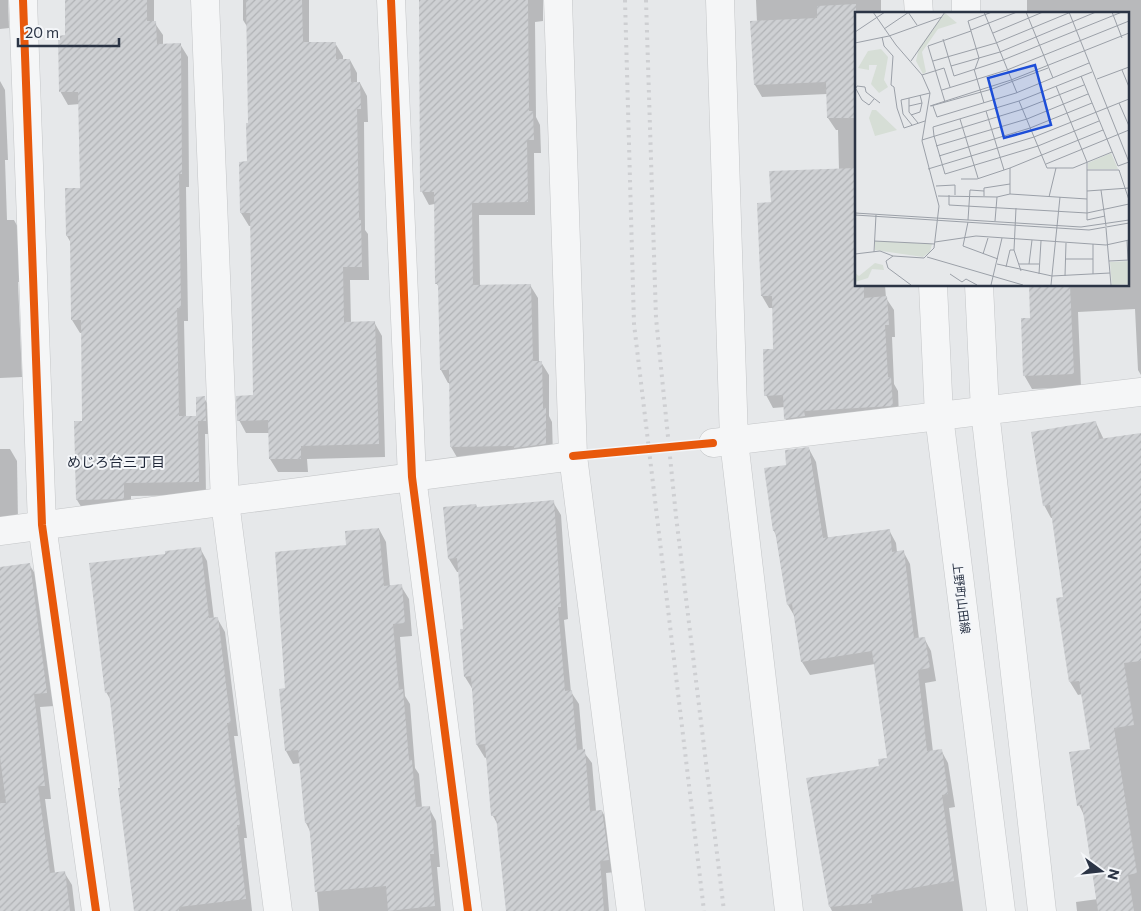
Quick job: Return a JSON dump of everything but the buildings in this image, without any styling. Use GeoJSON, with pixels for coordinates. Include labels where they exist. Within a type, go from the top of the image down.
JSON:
{"type":"FeatureCollection","features":[{"type":"Feature","properties":{"kind":"street"},"geometry":{"type":"LineString","coordinates":[[23,0],[42,525],[96,911]]}},
{"type":"Feature","properties":{"kind":"street"},"geometry":{"type":"LineString","coordinates":[[205,0],[225,502],[278,911]]}},
{"type":"Feature","properties":{"kind":"street"},"geometry":{"type":"LineString","coordinates":[[391,0],[412,477],[468,911]]}},
{"type":"Feature","properties":{"kind":"street"},"geometry":{"type":"LineString","coordinates":[[558,0],[573,456],[631,911]]}},
{"type":"Feature","properties":{"kind":"street"},"geometry":{"type":"LineString","coordinates":[[720,0],[724,442],[789,911]]}},
{"type":"Feature","properties":{"kind":"street","name":"上野町山田線"},"geometry":{"type":"LineString","coordinates":[[932,286],[939,416],[1001,910]]}},
{"type":"Feature","properties":{"kind":"street"},"geometry":{"type":"LineString","coordinates":[[979,286],[985,411],[1042,907],[1001,910]]}},
{"type":"Feature","properties":{"kind":"street"},"geometry":{"type":"LineString","coordinates":[[724,442],[1141,392]]}},
{"type":"Feature","properties":{"kind":"street"},"geometry":{"type":"LineString","coordinates":[[0,531],[573,456]]}},
{"type":"Feature","properties":{"kind":"street"},"geometry":{"type":"LineString","coordinates":[[971,673],[1014,669]]}},
{"type":"Feature","properties":{"kind":"railway"},"geometry":{"type":"LineString","coordinates":[[625,0],[634,324],[704,911]]}},
{"type":"Feature","properties":{"kind":"railway"},"geometry":{"type":"LineString","coordinates":[[646,0],[656,318],[676,516],[724,911]]}},
{"type":"Feature","properties":{"kind":"cycle path"},"geometry":{"type":"LineString","coordinates":[[23,0],[42,525],[96,911]]}},
{"type":"Feature","properties":{"kind":"cycle path"},"geometry":{"type":"LineString","coordinates":[[391,0],[412,477],[468,911]]}},
{"type":"Feature","properties":{"kind":"cycle path"},"geometry":{"type":"LineString","coordinates":[[573,456],[713,443]]}},
{"type":"Feature","properties":{"kind":"district","name":"めじろ台三丁目"},"geometry":{"type":"Point","coordinates":[116,461]}}]}
